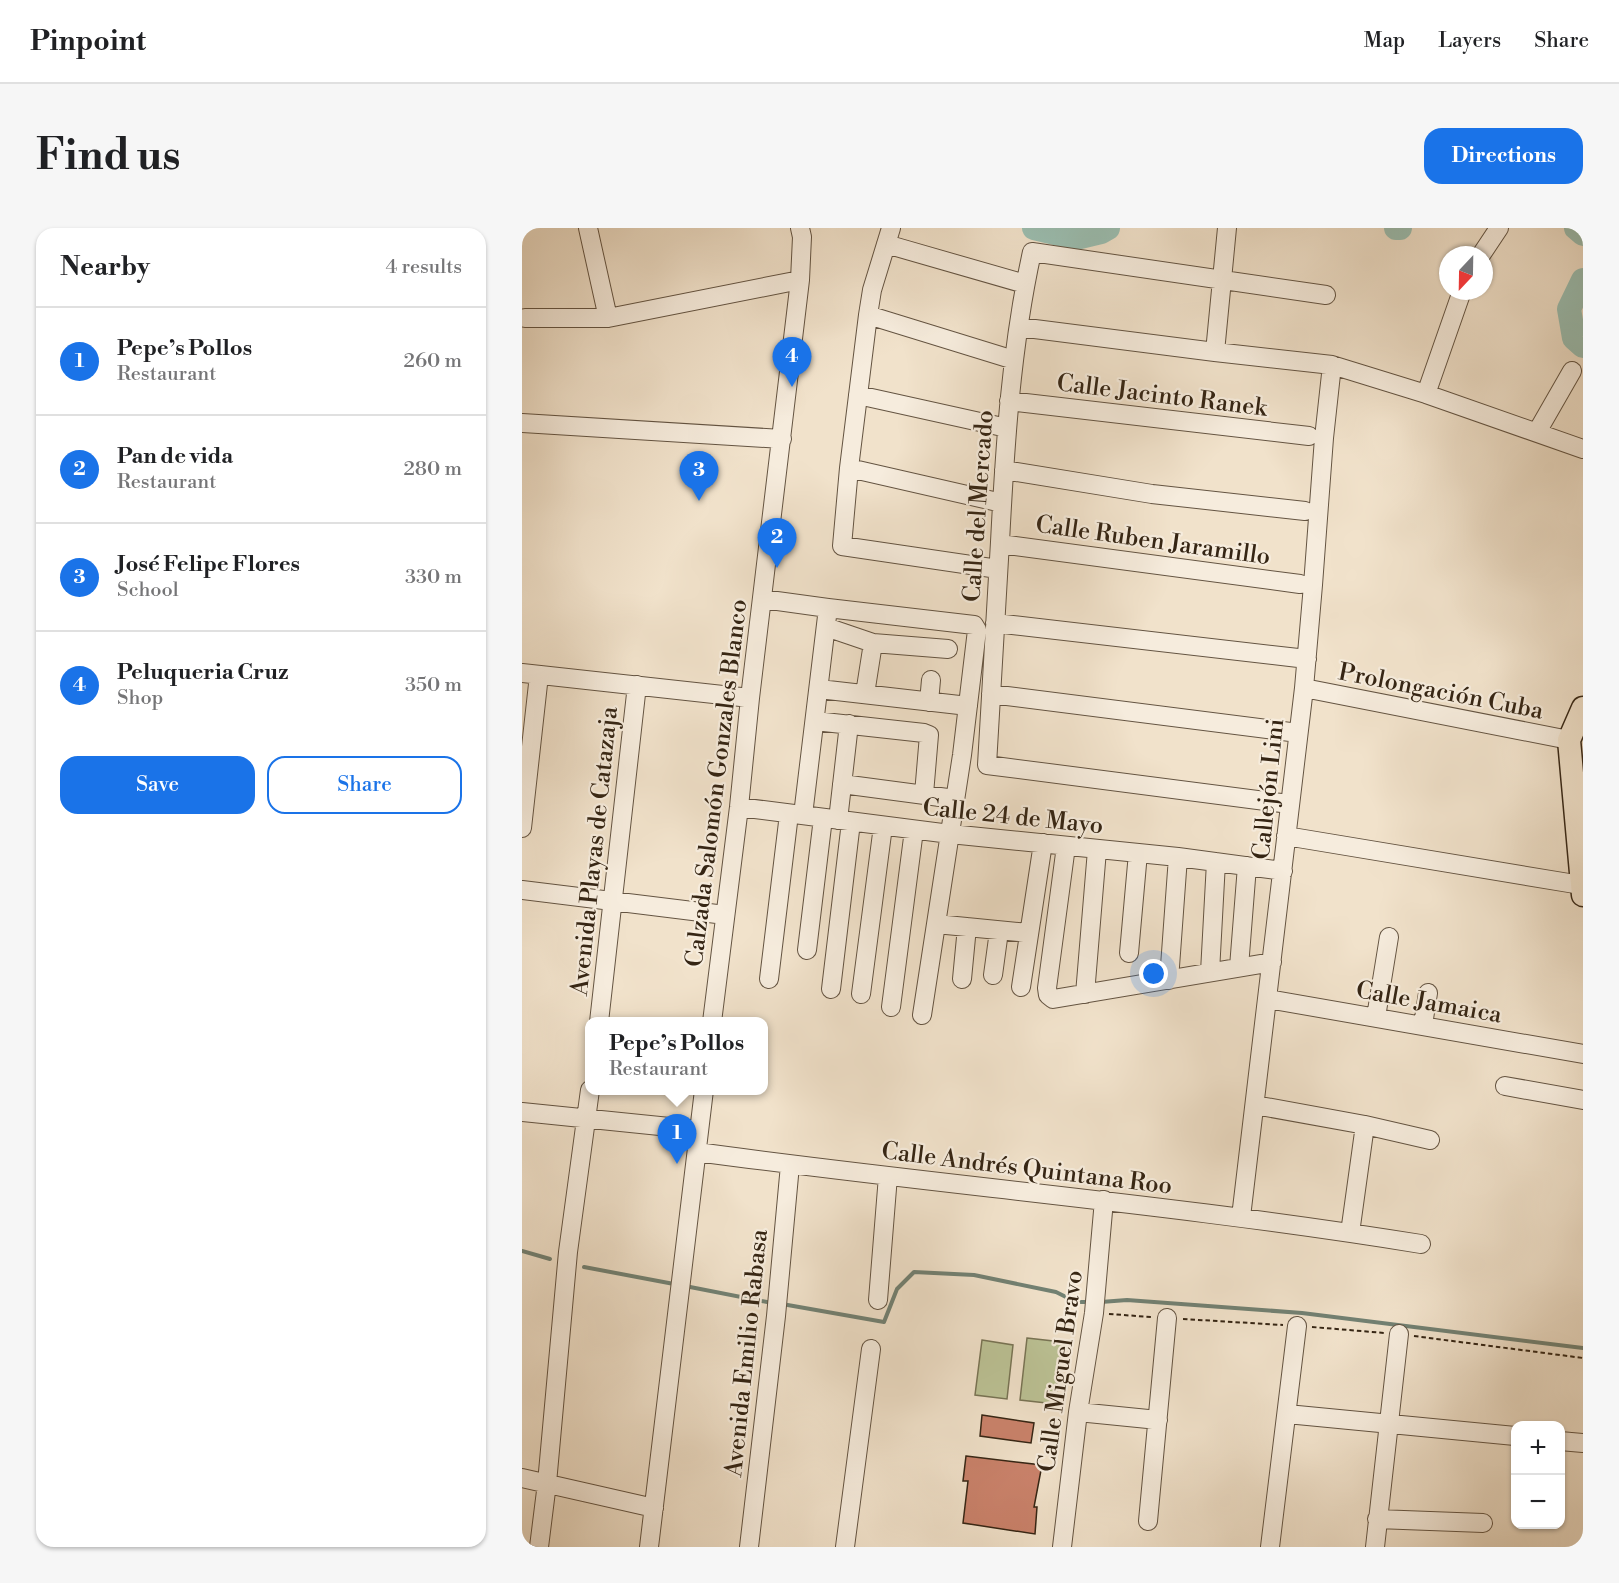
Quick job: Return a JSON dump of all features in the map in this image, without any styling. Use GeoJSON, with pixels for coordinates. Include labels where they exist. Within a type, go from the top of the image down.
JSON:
{"type":"FeatureCollection","features":[{"type":"Feature","properties":{"kind":"main road"},"geometry":{"type":"LineString","coordinates":[[1582,890],[1569,740],[1583,708]]}},
{"type":"Feature","properties":{"kind":"street"},"geometry":{"type":"LineString","coordinates":[[588,228],[608,318]]}},
{"type":"Feature","properties":{"kind":"street","name":"Calzada Salomón Gonzales Blanco"},"geometry":{"type":"LineString","coordinates":[[713,1017],[800,280],[800,228]]}},
{"type":"Feature","properties":{"kind":"street"},"geometry":{"type":"LineString","coordinates":[[1215,352],[1227,228]]}},
{"type":"Feature","properties":{"kind":"street"},"geometry":{"type":"LineString","coordinates":[[1486,246],[1498,228]]}},
{"type":"Feature","properties":{"kind":"street"},"geometry":{"type":"LineString","coordinates":[[998,568],[842,546],[849,468],[872,290],[889,236],[1025,284]]}},
{"type":"Feature","properties":{"kind":"street","name":"Calle del Mercado"},"geometry":{"type":"LineString","coordinates":[[1223,280],[1032,252],[1025,284],[1009,401],[987,765],[1289,804]]}},
{"type":"Feature","properties":{"kind":"street"},"geometry":{"type":"LineString","coordinates":[[525,318],[608,318],[800,280]]}},
{"type":"Feature","properties":{"kind":"street"},"geometry":{"type":"LineString","coordinates":[[1223,280],[1326,295]]}},
{"type":"Feature","properties":{"kind":"street"},"geometry":{"type":"LineString","coordinates":[[1426,394],[1459,300]]}},
{"type":"Feature","properties":{"kind":"street"},"geometry":{"type":"LineString","coordinates":[[868,315],[1014,360]]}},
{"type":"Feature","properties":{"kind":"street"},"geometry":{"type":"LineString","coordinates":[[1019,327],[1332,365],[1426,394],[1583,449]]}},
{"type":"Feature","properties":{"kind":"street","name":"Callejón Lini"},"geometry":{"type":"LineString","coordinates":[[1241,1217],[1304,688],[1332,365]]}},
{"type":"Feature","properties":{"kind":"street"},"geometry":{"type":"LineString","coordinates":[[1537,432],[1572,371]]}},
{"type":"Feature","properties":{"kind":"street"},"geometry":{"type":"LineString","coordinates":[[858,395],[1007,428]]}},
{"type":"Feature","properties":{"kind":"street","name":"Calle Jacinto Ranek"},"geometry":{"type":"LineString","coordinates":[[1009,401],[1309,436]]}},
{"type":"Feature","properties":{"kind":"street"},"geometry":{"type":"LineString","coordinates":[[522,423],[782,439]]}},
{"type":"Feature","properties":{"kind":"street"},"geometry":{"type":"LineString","coordinates":[[849,468],[1002,503]]}},
{"type":"Feature","properties":{"kind":"street"},"geometry":{"type":"LineString","coordinates":[[1004,470],[1152,494],[1305,511]]}},
{"type":"Feature","properties":{"kind":"street","name":"Calle Ruben Jaramillo"},"geometry":{"type":"LineString","coordinates":[[1000,544],[1300,584]]}},
{"type":"Feature","properties":{"kind":"street"},"geometry":{"type":"LineString","coordinates":[[762,599],[828,608],[815,721],[796,815],[769,979]]}},
{"type":"Feature","properties":{"kind":"street","name":"Calle del Mercado"},"geometry":{"type":"LineString","coordinates":[[828,608],[974,626],[977,630],[955,799],[922,1015]]}},
{"type":"Feature","properties":{"kind":"street"},"geometry":{"type":"LineString","coordinates":[[995,623],[1306,659]]}},
{"type":"Feature","properties":{"kind":"street"},"geometry":{"type":"LineString","coordinates":[[826,627],[873,643],[948,649]]}},
{"type":"Feature","properties":{"kind":"street"},"geometry":{"type":"LineString","coordinates":[[865,694],[873,643]]}},
{"type":"Feature","properties":{"kind":"street"},"geometry":{"type":"LineString","coordinates":[[522,828],[530,674],[750,698]]}},
{"type":"Feature","properties":{"kind":"street"},"geometry":{"type":"LineString","coordinates":[[929,702],[931,680]]}},
{"type":"Feature","properties":{"kind":"street","name":"Avenida Playas de Catazaja"},"geometry":{"type":"LineString","coordinates":[[600,1017],[637,686]]}},
{"type":"Feature","properties":{"kind":"street","name":"Prolongación Cuba"},"geometry":{"type":"LineString","coordinates":[[1304,688],[1569,740]]}},
{"type":"Feature","properties":{"kind":"street"},"geometry":{"type":"LineString","coordinates":[[819,689],[968,706]]}},
{"type":"Feature","properties":{"kind":"street"},"geometry":{"type":"LineString","coordinates":[[991,694],[1298,732]]}},
{"type":"Feature","properties":{"kind":"street"},"geometry":{"type":"LineString","coordinates":[[815,721],[929,735],[924,794]]}},
{"type":"Feature","properties":{"kind":"street"},"geometry":{"type":"LineString","coordinates":[[807,950],[837,820],[849,724]]}},
{"type":"Feature","properties":{"kind":"street"},"geometry":{"type":"LineString","coordinates":[[842,784],[955,799]]}},
{"type":"Feature","properties":{"kind":"street","name":"Calle 24 de Mayo"},"geometry":{"type":"LineString","coordinates":[[738,807],[914,830],[1178,857],[1283,871]]}},
{"type":"Feature","properties":{"kind":"street"},"geometry":{"type":"LineString","coordinates":[[831,989],[837,820]]}},
{"type":"Feature","properties":{"kind":"street"},"geometry":{"type":"LineString","coordinates":[[861,994],[883,826]]}},
{"type":"Feature","properties":{"kind":"street"},"geometry":{"type":"LineString","coordinates":[[891,1007],[914,830]]}},
{"type":"Feature","properties":{"kind":"street"},"geometry":{"type":"LineString","coordinates":[[1286,836],[1582,890]]}},
{"type":"Feature","properties":{"kind":"street"},"geometry":{"type":"LineString","coordinates":[[1021,987],[1043,843]]}},
{"type":"Feature","properties":{"kind":"street"},"geometry":{"type":"LineString","coordinates":[[1066,846],[1047,988],[1048,995],[1053,999],[1272,962]]}},
{"type":"Feature","properties":{"kind":"street"},"geometry":{"type":"LineString","coordinates":[[1085,994],[1097,850]]}},
{"type":"Feature","properties":{"kind":"street"},"geometry":{"type":"LineString","coordinates":[[1129,952],[1138,854]]}},
{"type":"Feature","properties":{"kind":"street"},"geometry":{"type":"LineString","coordinates":[[1169,980],[1178,857]]}},
{"type":"Feature","properties":{"kind":"street"},"geometry":{"type":"LineString","coordinates":[[1210,972],[1216,862]]}},
{"type":"Feature","properties":{"kind":"street"},"geometry":{"type":"LineString","coordinates":[[1239,968],[1247,866]]}},
{"type":"Feature","properties":{"kind":"street"},"geometry":{"type":"LineString","coordinates":[[522,890],[725,915]]}},
{"type":"Feature","properties":{"kind":"street"},"geometry":{"type":"LineString","coordinates":[[936,924],[1029,933]]}},
{"type":"Feature","properties":{"kind":"street"},"geometry":{"type":"LineString","coordinates":[[962,979],[967,927]]}},
{"type":"Feature","properties":{"kind":"street"},"geometry":{"type":"LineString","coordinates":[[993,975],[999,931]]}},
{"type":"Feature","properties":{"kind":"street"},"geometry":{"type":"LineString","coordinates":[[1376,1017],[1389,937]]}},
{"type":"Feature","properties":{"kind":"street"},"geometry":{"type":"LineString","coordinates":[[1423,1025],[1428,993]]}},
{"type":"Feature","properties":{"kind":"street","name":"Calle Jamaica"},"geometry":{"type":"LineString","coordinates":[[1268,999],[1583,1054]]}},
{"type":"Feature","properties":{"kind":"street"},"geometry":{"type":"LineString","coordinates":[[1505,1086],[1583,1100]]}},
{"type":"Feature","properties":{"kind":"street"},"geometry":{"type":"LineString","coordinates":[[539,1547],[568,1252],[589,1095]]}},
{"type":"Feature","properties":{"kind":"street"},"geometry":{"type":"LineString","coordinates":[[649,1547],[703,1095]]}},
{"type":"Feature","properties":{"kind":"street"},"geometry":{"type":"LineString","coordinates":[[1255,1106],[1365,1125],[1430,1140]]}},
{"type":"Feature","properties":{"kind":"street"},"geometry":{"type":"LineString","coordinates":[[522,1112],[699,1130]]}},
{"type":"Feature","properties":{"kind":"street"},"geometry":{"type":"LineString","coordinates":[[1350,1233],[1365,1125]]}},
{"type":"Feature","properties":{"kind":"street","name":"Calle Andrés Quintana Roo"},"geometry":{"type":"LineString","coordinates":[[697,1152],[790,1165],[1241,1217],[1421,1244]]}},
{"type":"Feature","properties":{"kind":"street","name":"Avenida Emilio Rabasa"},"geometry":{"type":"LineString","coordinates":[[749,1547],[776,1316],[790,1165]]}},
{"type":"Feature","properties":{"kind":"street"},"geometry":{"type":"LineString","coordinates":[[878,1300],[888,1176]]}},
{"type":"Feature","properties":{"kind":"street","name":"Calle Miguel Bravo"},"geometry":{"type":"LineString","coordinates":[[1062,1547],[1078,1412],[1094,1313],[1104,1200]]}},
{"type":"Feature","properties":{"kind":"street"},"geometry":{"type":"LineString","coordinates":[[1148,1521],[1167,1318]]}},
{"type":"Feature","properties":{"kind":"street"},"geometry":{"type":"LineString","coordinates":[[1270,1547],[1297,1326]]}},
{"type":"Feature","properties":{"kind":"street"},"geometry":{"type":"LineString","coordinates":[[1375,1547],[1399,1334]]}},
{"type":"Feature","properties":{"kind":"street"},"geometry":{"type":"LineString","coordinates":[[844,1547],[871,1349]]}},
{"type":"Feature","properties":{"kind":"street"},"geometry":{"type":"LineString","coordinates":[[1078,1412],[1158,1420]]}},
{"type":"Feature","properties":{"kind":"street"},"geometry":{"type":"LineString","coordinates":[[1287,1414],[1511,1436]]}},
{"type":"Feature","properties":{"kind":"street"},"geometry":{"type":"LineString","coordinates":[[1565,1441],[1583,1443]]}},
{"type":"Feature","properties":{"kind":"street"},"geometry":{"type":"LineString","coordinates":[[522,1478],[654,1508]]}},
{"type":"Feature","properties":{"kind":"street"},"geometry":{"type":"LineString","coordinates":[[1377,1519],[1483,1523]]}},
{"type":"Feature","properties":{"kind":"path"},"geometry":{"type":"LineString","coordinates":[[1094,1313],[1399,1334],[1583,1358]]}},
{"type":"Feature","properties":{"kind":"green space"},"geometry":{"type":"Polygon","coordinates":[[[1027,1338],[1062,1342],[1055,1404],[1020,1400],[1027,1338]]]}},
{"type":"Feature","properties":{"kind":"green space"},"geometry":{"type":"Polygon","coordinates":[[[982,1340],[1013,1345],[1007,1399],[975,1395],[982,1340]]]}},
{"type":"Feature","properties":{"kind":"building"},"geometry":{"type":"Polygon","coordinates":[[[982,1415],[1034,1423],[1031,1443],[980,1436],[982,1415]]]}},
{"type":"Feature","properties":{"kind":"building"},"geometry":{"type":"Polygon","coordinates":[[[966,1456],[1042,1465],[1034,1507],[1037,1507],[1035,1534],[963,1523],[968,1481],[963,1481],[966,1456]]]}},
{"type":"Feature","properties":{"kind":"waterway"},"geometry":{"type":"LineString","coordinates":[[1034,228],[1076,238],[1108,228]]}},
{"type":"Feature","properties":{"kind":"waterway"},"geometry":{"type":"LineString","coordinates":[[1576,228],[1583,234]]}},
{"type":"Feature","properties":{"kind":"waterway"},"geometry":{"type":"LineString","coordinates":[[1583,280],[1569,309],[1574,338],[1583,346]]}},
{"type":"Feature","properties":{"kind":"waterway"},"geometry":{"type":"LineString","coordinates":[[522,1251],[550,1259]]}},
{"type":"Feature","properties":{"kind":"waterway"},"geometry":{"type":"LineString","coordinates":[[584,1267],[674,1284]]}},
{"type":"Feature","properties":{"kind":"waterway"},"geometry":{"type":"LineString","coordinates":[[782,1304],[884,1322],[897,1289],[914,1272],[974,1275],[1056,1292],[1076,1302],[1091,1302]]}},
{"type":"Feature","properties":{"kind":"waterway"},"geometry":{"type":"LineString","coordinates":[[685,1286],[772,1303]]}},
{"type":"Feature","properties":{"kind":"waterway"},"geometry":{"type":"LineString","coordinates":[[1101,1302],[1127,1300],[1302,1313],[1583,1348]]}},
{"type":"Feature","properties":{"kind":"place","name":"Peluqueria Cruz"},"geometry":{"type":"Point","coordinates":[792,387]}},
{"type":"Feature","properties":{"kind":"place","name":"José Felipe Flores"},"geometry":{"type":"Point","coordinates":[699,501]}},
{"type":"Feature","properties":{"kind":"place","name":"Pan de vida"},"geometry":{"type":"Point","coordinates":[777,568]}},
{"type":"Feature","properties":{"kind":"place","name":"Pepe’s Pollos"},"geometry":{"type":"Point","coordinates":[677,1164]}}]}
